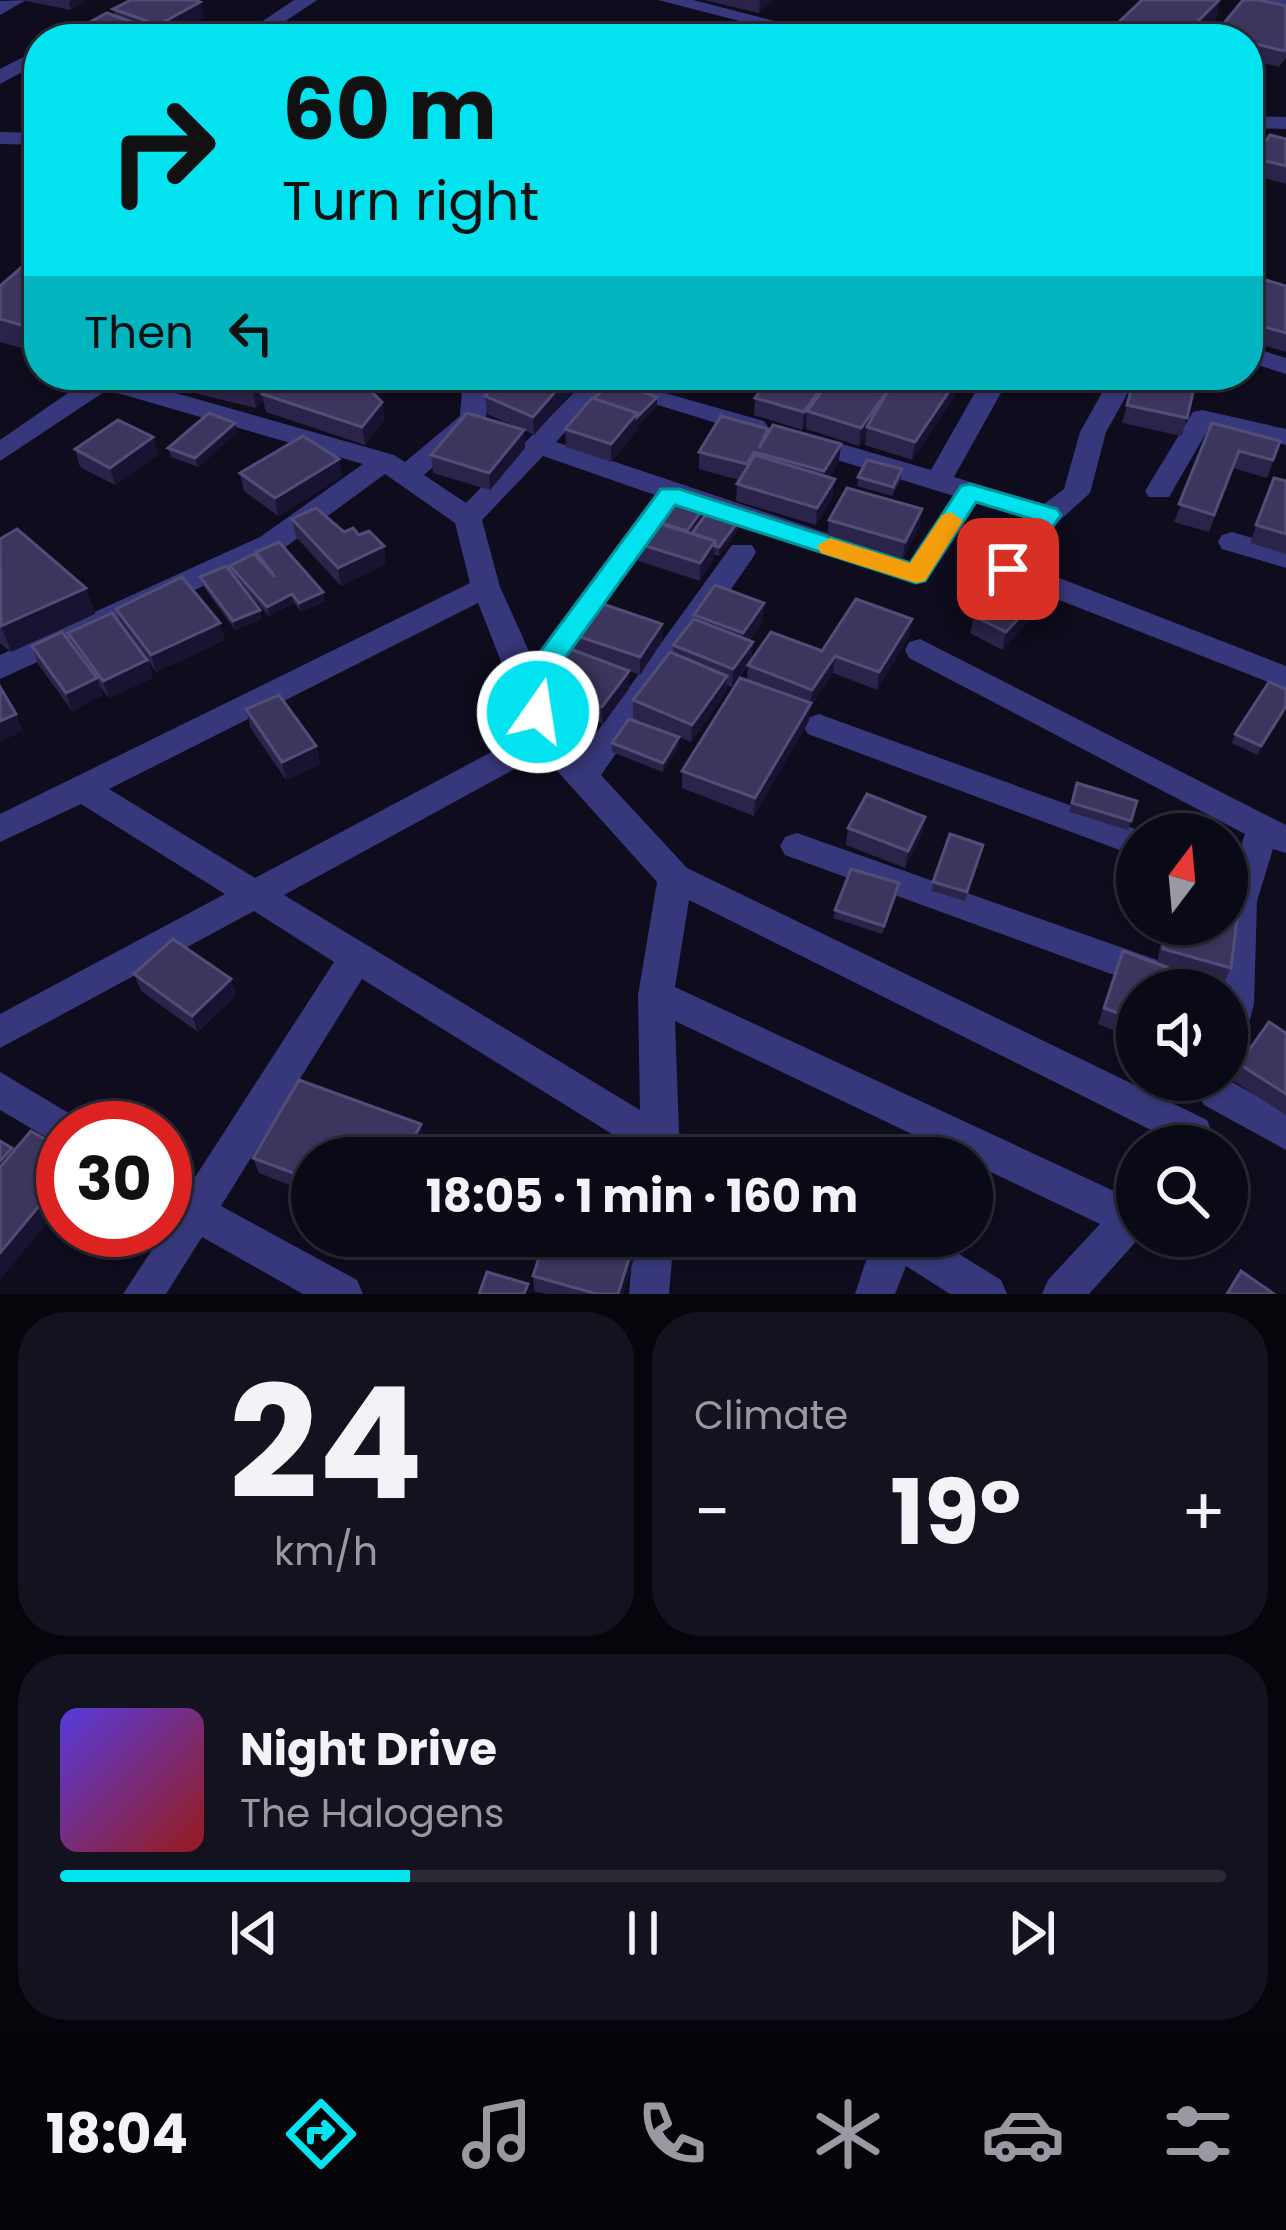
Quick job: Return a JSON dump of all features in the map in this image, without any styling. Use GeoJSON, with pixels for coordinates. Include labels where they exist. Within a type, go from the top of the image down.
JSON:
{"type":"FeatureCollection","features":[{"type":"Feature","properties":{"kind":"street"},"geometry":{"type":"LineString","coordinates":[[0,9],[16,0]]}},
{"type":"Feature","properties":{"kind":"street"},"geometry":{"type":"LineString","coordinates":[[270,24],[308,0]]}},
{"type":"Feature","properties":{"kind":"street"},"geometry":{"type":"LineString","coordinates":[[668,0],[771,24]]}},
{"type":"Feature","properties":{"kind":"street"},"geometry":{"type":"LineString","coordinates":[[1270,0],[1286,4]]}},
{"type":"Feature","properties":{"kind":"street"},"geometry":{"type":"LineString","coordinates":[[0,452],[90,390]]}},
{"type":"Feature","properties":{"kind":"street"},"geometry":{"type":"LineString","coordinates":[[133,390],[396,468],[468,518],[486,587],[530,686],[546,737],[675,878],[1160,1125]]}},
{"type":"Feature","properties":{"kind":"street"},"geometry":{"type":"LineString","coordinates":[[0,668],[270,544],[473,419],[475,390]]}},
{"type":"Feature","properties":{"kind":"street"},"geometry":{"type":"LineString","coordinates":[[468,518],[591,390]]}},
{"type":"Feature","properties":{"kind":"street"},"geometry":{"type":"LineString","coordinates":[[642,390],[1048,515]]}},
{"type":"Feature","properties":{"kind":"street"},"geometry":{"type":"LineString","coordinates":[[938,481],[990,390]]}},
{"type":"Feature","properties":{"kind":"street"},"geometry":{"type":"LineString","coordinates":[[1117,390],[1093,432],[1076,493],[1048,515],[1008,569],[1286,678]]}},
{"type":"Feature","properties":{"kind":"street"},"geometry":{"type":"LineString","coordinates":[[1159,491],[1202,418],[1283,426]]}},
{"type":"Feature","properties":{"kind":"street"},"geometry":{"type":"LineString","coordinates":[[537,446],[916,574],[970,492]]}},
{"type":"Feature","properties":{"kind":"street"},"geometry":{"type":"LineString","coordinates":[[530,686],[670,494]]}},
{"type":"Feature","properties":{"kind":"street"},"geometry":{"type":"LineString","coordinates":[[1232,542],[1286,558]]}},
{"type":"Feature","properties":{"kind":"street"},"geometry":{"type":"LineString","coordinates":[[582,777],[742,552]]}},
{"type":"Feature","properties":{"kind":"street"},"geometry":{"type":"LineString","coordinates":[[0,829],[486,587]]}},
{"type":"Feature","properties":{"kind":"street"},"geometry":{"type":"LineString","coordinates":[[920,650],[1274,836],[1248,875]]}},
{"type":"Feature","properties":{"kind":"street"},"geometry":{"type":"LineString","coordinates":[[819,726],[1116,835]]}},
{"type":"Feature","properties":{"kind":"street"},"geometry":{"type":"LineString","coordinates":[[0,1032],[546,737]]}},
{"type":"Feature","properties":{"kind":"street"},"geometry":{"type":"LineString","coordinates":[[83,789],[639,1137]]}},
{"type":"Feature","properties":{"kind":"street"},"geometry":{"type":"LineString","coordinates":[[797,846],[1140,969]]}},
{"type":"Feature","properties":{"kind":"street"},"geometry":{"type":"LineString","coordinates":[[661,1137],[656,995],[675,878]]}},
{"type":"Feature","properties":{"kind":"street"},"geometry":{"type":"LineString","coordinates":[[192,1187],[356,958]]}},
{"type":"Feature","properties":{"kind":"street"},"geometry":{"type":"LineString","coordinates":[[656,995],[1116,1206]]}},
{"type":"Feature","properties":{"kind":"street"},"geometry":{"type":"LineString","coordinates":[[0,1089],[36,1112]]}},
{"type":"Feature","properties":{"kind":"street"},"geometry":{"type":"LineString","coordinates":[[1240,1101],[1286,1132]]}},
{"type":"Feature","properties":{"kind":"street"},"geometry":{"type":"LineString","coordinates":[[192,1212],[343,1294]]}},
{"type":"Feature","properties":{"kind":"street"},"geometry":{"type":"LineString","coordinates":[[1062,1294],[1116,1236]]}},
{"type":"Feature","properties":{"kind":"street"},"geometry":{"type":"LineString","coordinates":[[142,1294],[157,1257]]}},
{"type":"Feature","properties":{"kind":"street"},"geometry":{"type":"LineString","coordinates":[[649,1294],[652,1257]]}},
{"type":"Feature","properties":{"kind":"street"},"geometry":{"type":"LineString","coordinates":[[875,1294],[889,1257]]}},
{"type":"Feature","properties":{"kind":"street"},"geometry":{"type":"LineString","coordinates":[[928,1257],[987,1294]]}},
{"type":"Feature","properties":{"kind":"building"},"geometry":{"type":"Polygon","coordinates":[[[131,0],[200,2],[160,24],[113,9],[131,0]]]}},
{"type":"Feature","properties":{"kind":"building"},"geometry":{"type":"Polygon","coordinates":[[[1142,0],[1219,0],[1195,24],[1119,22],[1142,0]]]}},
{"type":"Feature","properties":{"kind":"building"},"geometry":{"type":"Polygon","coordinates":[[[1243,0],[1286,6],[1286,48],[1263,46],[1263,24],[1223,24],[1243,0]]]}},
{"type":"Feature","properties":{"kind":"building"},"geometry":{"type":"Polygon","coordinates":[[[107,13],[137,24],[86,24],[107,13]]]}},
{"type":"Feature","properties":{"kind":"building"},"geometry":{"type":"Polygon","coordinates":[[[1270,135],[1286,139],[1286,166],[1263,160],[1263,145],[1270,135]]]}},
{"type":"Feature","properties":{"kind":"building"},"geometry":{"type":"Polygon","coordinates":[[[24,265],[24,326],[0,319],[0,286],[24,265]]]}},
{"type":"Feature","properties":{"kind":"building"},"geometry":{"type":"Polygon","coordinates":[[[1263,279],[1286,286],[1286,333],[1263,326],[1263,279]]]}},
{"type":"Feature","properties":{"kind":"building"},"geometry":{"type":"Polygon","coordinates":[[[265,390],[370,390],[382,402],[362,427],[262,394],[265,390]]]}},
{"type":"Feature","properties":{"kind":"building"},"geometry":{"type":"Polygon","coordinates":[[[490,390],[557,390],[533,417],[485,396],[490,390]]]}},
{"type":"Feature","properties":{"kind":"building"},"geometry":{"type":"Polygon","coordinates":[[[602,390],[637,390],[657,397],[637,417],[637,413],[593,399],[602,390]]]}},
{"type":"Feature","properties":{"kind":"building"},"geometry":{"type":"Polygon","coordinates":[[[761,390],[819,390],[804,412],[755,398],[761,390]]]}},
{"type":"Feature","properties":{"kind":"building"},"geometry":{"type":"Polygon","coordinates":[[[823,390],[888,390],[861,428],[807,411],[823,390]]]}},
{"type":"Feature","properties":{"kind":"building"},"geometry":{"type":"Polygon","coordinates":[[[888,390],[950,390],[915,442],[867,427],[888,390]]]}},
{"type":"Feature","properties":{"kind":"building"},"geometry":{"type":"Polygon","coordinates":[[[1131,390],[1194,390],[1187,418],[1127,405],[1131,390]]]}},
{"type":"Feature","properties":{"kind":"building"},"geometry":{"type":"Polygon","coordinates":[[[592,398],[637,413],[611,444],[565,429],[592,398]]]}},
{"type":"Feature","properties":{"kind":"building"},"geometry":{"type":"Polygon","coordinates":[[[209,413],[235,423],[195,458],[168,448],[209,413]]]}},
{"type":"Feature","properties":{"kind":"building"},"geometry":{"type":"Polygon","coordinates":[[[467,413],[524,430],[489,473],[431,455],[467,413]]]}},
{"type":"Feature","properties":{"kind":"building"},"geometry":{"type":"Polygon","coordinates":[[[721,416],[768,429],[759,448],[773,425],[841,444],[824,471],[754,452],[747,464],[699,452],[721,416]]]}},
{"type":"Feature","properties":{"kind":"building"},"geometry":{"type":"Polygon","coordinates":[[[118,420],[153,437],[110,468],[75,449],[118,420]]]}},
{"type":"Feature","properties":{"kind":"building"},"geometry":{"type":"Polygon","coordinates":[[[1212,423],[1280,441],[1273,460],[1239,451],[1214,515],[1179,504],[1212,423]]]}},
{"type":"Feature","properties":{"kind":"building"},"geometry":{"type":"Polygon","coordinates":[[[303,436],[339,459],[275,498],[240,473],[303,436]]]}},
{"type":"Feature","properties":{"kind":"building"},"geometry":{"type":"Polygon","coordinates":[[[755,455],[835,479],[817,508],[737,484],[755,455]]]}},
{"type":"Feature","properties":{"kind":"building"},"geometry":{"type":"Polygon","coordinates":[[[867,460],[902,469],[893,487],[858,477],[867,460]]]}},
{"type":"Feature","properties":{"kind":"building"},"geometry":{"type":"Polygon","coordinates":[[[1274,478],[1286,481],[1286,534],[1256,525],[1274,478]]]}},
{"type":"Feature","properties":{"kind":"building"},"geometry":{"type":"Polygon","coordinates":[[[847,488],[922,509],[905,542],[829,520],[847,488]]]}},
{"type":"Feature","properties":{"kind":"building"},"geometry":{"type":"Polygon","coordinates":[[[675,493],[707,503],[687,531],[655,521],[675,493]]]}},
{"type":"Feature","properties":{"kind":"building"},"geometry":{"type":"Polygon","coordinates":[[[713,505],[743,515],[719,547],[692,533],[713,505]]]}},
{"type":"Feature","properties":{"kind":"building"},"geometry":{"type":"Polygon","coordinates":[[[316,508],[344,532],[353,528],[359,535],[369,531],[384,546],[338,568],[292,519],[316,508]]]}},
{"type":"Feature","properties":{"kind":"building"},"geometry":{"type":"Polygon","coordinates":[[[651,521],[715,541],[700,563],[636,543],[651,521]]]}},
{"type":"Feature","properties":{"kind":"building"},"geometry":{"type":"Polygon","coordinates":[[[17,529],[86,588],[1,626],[0,539],[17,529]]]}},
{"type":"Feature","properties":{"kind":"building"},"geometry":{"type":"Polygon","coordinates":[[[279,542],[323,592],[299,603],[292,594],[267,607],[230,566],[254,554],[275,577],[256,552],[279,542]]]}},
{"type":"Feature","properties":{"kind":"building"},"geometry":{"type":"Polygon","coordinates":[[[226,566],[260,610],[233,621],[200,577],[226,566]]]}},
{"type":"Feature","properties":{"kind":"building"},"geometry":{"type":"Polygon","coordinates":[[[1016,572],[1048,587],[1006,632],[974,616],[1016,572]]]}},
{"type":"Feature","properties":{"kind":"building"},"geometry":{"type":"Polygon","coordinates":[[[182,577],[220,623],[151,655],[116,609],[182,577]]]}},
{"type":"Feature","properties":{"kind":"building"},"geometry":{"type":"Polygon","coordinates":[[[715,585],[764,603],[743,633],[694,615],[715,585]]]}},
{"type":"Feature","properties":{"kind":"building"},"geometry":{"type":"Polygon","coordinates":[[[856,599],[912,619],[879,672],[835,656],[812,690],[748,665],[771,632],[822,651],[856,599]]]}},
{"type":"Feature","properties":{"kind":"building"},"geometry":{"type":"Polygon","coordinates":[[[591,600],[662,624],[640,657],[568,633],[591,600]]]}},
{"type":"Feature","properties":{"kind":"building"},"geometry":{"type":"Polygon","coordinates":[[[112,613],[147,660],[103,681],[68,633],[112,613]]]}},
{"type":"Feature","properties":{"kind":"building"},"geometry":{"type":"Polygon","coordinates":[[[694,619],[753,642],[733,669],[673,645],[694,619]]]}},
{"type":"Feature","properties":{"kind":"building"},"geometry":{"type":"Polygon","coordinates":[[[62,632],[97,678],[66,693],[32,646],[62,632]]]}},
{"type":"Feature","properties":{"kind":"building"},"geometry":{"type":"Polygon","coordinates":[[[560,645],[629,671],[602,707],[533,679],[560,645]]]}},
{"type":"Feature","properties":{"kind":"building"},"geometry":{"type":"Polygon","coordinates":[[[670,652],[727,676],[692,725],[633,700],[670,652]]]}},
{"type":"Feature","properties":{"kind":"building"},"geometry":{"type":"Polygon","coordinates":[[[740,678],[811,703],[755,798],[682,771],[740,678]]]}},
{"type":"Feature","properties":{"kind":"building"},"geometry":{"type":"Polygon","coordinates":[[[1269,682],[1286,689],[1286,706],[1261,746],[1235,734],[1269,682]]]}},
{"type":"Feature","properties":{"kind":"building"},"geometry":{"type":"Polygon","coordinates":[[[0,687],[16,714],[0,721],[0,687]]]}},
{"type":"Feature","properties":{"kind":"building"},"geometry":{"type":"Polygon","coordinates":[[[279,695],[316,746],[282,762],[246,709],[279,695]]]}},
{"type":"Feature","properties":{"kind":"building"},"geometry":{"type":"Polygon","coordinates":[[[629,719],[679,737],[663,763],[612,743],[629,719]]]}},
{"type":"Feature","properties":{"kind":"building"},"geometry":{"type":"Polygon","coordinates":[[[1077,783],[1137,801],[1133,813],[1116,816],[1072,803],[1077,783]]]}},
{"type":"Feature","properties":{"kind":"building"},"geometry":{"type":"Polygon","coordinates":[[[867,794],[925,817],[908,851],[848,828],[867,794]]]}},
{"type":"Feature","properties":{"kind":"building"},"geometry":{"type":"Polygon","coordinates":[[[950,834],[983,845],[967,892],[933,882],[950,834]]]}},
{"type":"Feature","properties":{"kind":"building"},"geometry":{"type":"Polygon","coordinates":[[[851,869],[899,883],[884,926],[835,910],[851,869]]]}},
{"type":"Feature","properties":{"kind":"building"},"geometry":{"type":"Polygon","coordinates":[[[173,939],[231,979],[192,1016],[134,974],[173,939]]]}},
{"type":"Feature","properties":{"kind":"building"},"geometry":{"type":"Polygon","coordinates":[[[1164,945],[1234,945],[1231,968],[1163,949],[1164,945]]]}},
{"type":"Feature","properties":{"kind":"building"},"geometry":{"type":"Polygon","coordinates":[[[1123,951],[1171,969],[1117,969],[1123,951]]]}},
{"type":"Feature","properties":{"kind":"building"},"geometry":{"type":"Polygon","coordinates":[[[1116,972],[1116,1012],[1104,1008],[1116,972]]]}},
{"type":"Feature","properties":{"kind":"building"},"geometry":{"type":"Polygon","coordinates":[[[1269,1022],[1286,1033],[1286,1094],[1248,1070],[1248,1051],[1269,1022]]]}},
{"type":"Feature","properties":{"kind":"building"},"geometry":{"type":"Polygon","coordinates":[[[299,1080],[421,1124],[414,1137],[291,1137],[291,1172],[253,1158],[299,1080]]]}},
{"type":"Feature","properties":{"kind":"building"},"geometry":{"type":"Polygon","coordinates":[[[31,1131],[36,1134],[36,1210],[0,1253],[0,1167],[31,1131]]]}},
{"type":"Feature","properties":{"kind":"building"},"geometry":{"type":"Polygon","coordinates":[[[0,1141],[12,1148],[0,1161],[0,1141]]]}},
{"type":"Feature","properties":{"kind":"building"},"geometry":{"type":"Polygon","coordinates":[[[539,1257],[629,1257],[618,1294],[597,1294],[533,1276],[539,1257]]]}},
{"type":"Feature","properties":{"kind":"building"},"geometry":{"type":"Polygon","coordinates":[[[1241,1271],[1274,1294],[1227,1294],[1241,1271]]]}},
{"type":"Feature","properties":{"kind":"building"},"geometry":{"type":"Polygon","coordinates":[[[487,1272],[528,1284],[524,1294],[479,1294],[487,1272]]]}},
{"type":"Feature","properties":{"kind":"slow traffic"},"geometry":{"type":"LineString","coordinates":[[830,546],[916,574],[951,521]]}},
{"type":"Feature","properties":{"kind":"route"},"geometry":{"type":"LineString","coordinates":[[538,712],[530,686],[670,494],[916,574],[970,492],[1048,515],[1008,569]]}}]}
